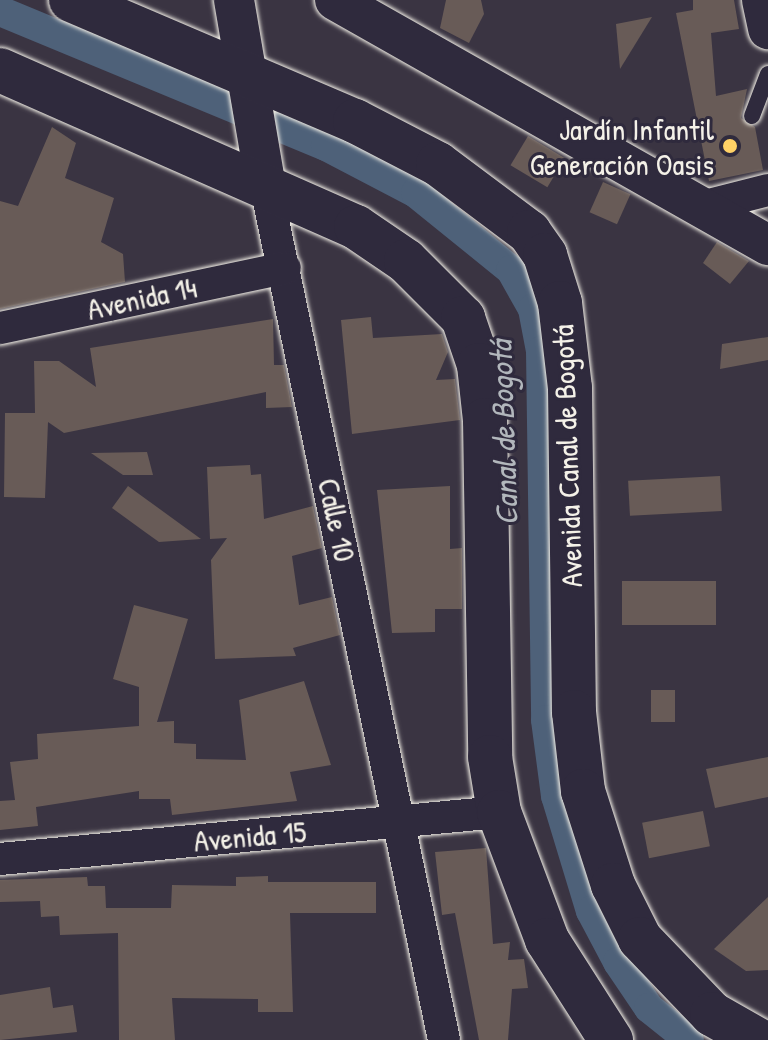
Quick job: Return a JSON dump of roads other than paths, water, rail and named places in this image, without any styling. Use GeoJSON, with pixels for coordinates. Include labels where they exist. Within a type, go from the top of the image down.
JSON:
{"type":"FeatureCollection","features":[{"type":"Feature","properties":{"kind":"main road","name":"Avenida Canal de Bogotá"},"geometry":{"type":"LineString","coordinates":[[71,0],[438,164],[529,232],[554,271],[570,388],[574,712],[583,791],[613,885],[640,939],[712,1014],[758,1040]]}},
{"type":"Feature","properties":{"kind":"main road"},"geometry":{"type":"LineString","coordinates":[[0,70],[265,168],[406,261],[452,301],[472,336],[485,420],[490,757],[499,812],[547,940],[611,1040]]}},
{"type":"Feature","properties":{"kind":"street","name":"Calle 10"},"geometry":{"type":"LineString","coordinates":[[234,0],[285,268],[444,1040]]}},
{"type":"Feature","properties":{"kind":"street"},"geometry":{"type":"LineString","coordinates":[[335,0],[705,206],[768,245]]}},
{"type":"Feature","properties":{"kind":"street"},"geometry":{"type":"LineString","coordinates":[[762,0],[768,29]]}},
{"type":"Feature","properties":{"kind":"street"},"geometry":{"type":"LineString","coordinates":[[705,206],[752,186]]}},
{"type":"Feature","properties":{"kind":"street","name":"Avenida 14"},"geometry":{"type":"LineString","coordinates":[[0,328],[285,268]]}},
{"type":"Feature","properties":{"kind":"street","name":"Avenida 15"},"geometry":{"type":"LineString","coordinates":[[0,859],[499,812]]}},
{"type":"Feature","properties":{"kind":"lane"},"geometry":{"type":"LineString","coordinates":[[752,116],[768,74]]}},
{"type":"Feature","properties":{"kind":"waterway","name":"Canal de Bogotá"},"geometry":{"type":"LineString","coordinates":[[0,11],[326,146],[416,193],[511,270],[533,309],[541,351],[546,720],[556,796],[591,911],[618,962],[649,1008],[689,1040]]}},
{"type":"Feature","properties":{"kind":"place","name":"Jardín Infantil Generación Oasis"},"geometry":{"type":"Point","coordinates":[730,146]}}]}
